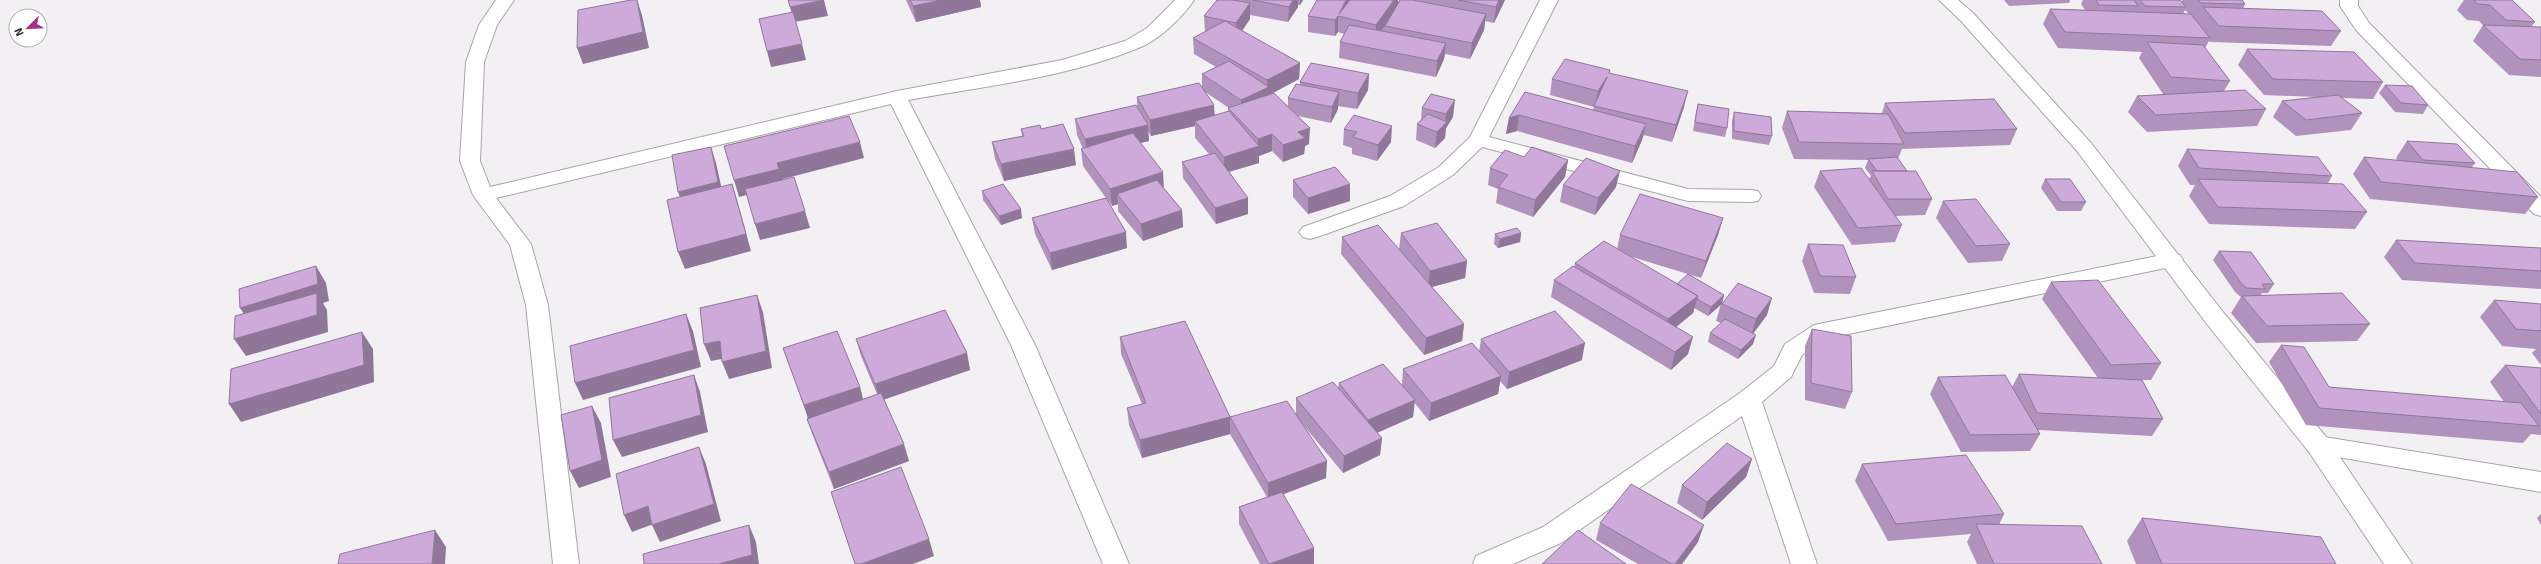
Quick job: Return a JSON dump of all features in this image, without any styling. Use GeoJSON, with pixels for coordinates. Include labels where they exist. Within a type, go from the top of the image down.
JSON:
{"type":"FeatureCollection","features":[{"type":"Feature","properties":{"kind":"street"},"geometry":{"type":"LineString","coordinates":[[505,0],[488,25],[475,62],[470,161],[483,195],[520,244],[537,305],[566,564]]}},
{"type":"Feature","properties":{"kind":"street"},"geometry":{"type":"LineString","coordinates":[[483,195],[897,97],[1065,65],[1131,45],[1153,32],[1185,0]]}},
{"type":"Feature","properties":{"kind":"street"},"geometry":{"type":"LineString","coordinates":[[1310,232],[1397,201],[1446,171],[1478,140],[1549,0]]}},
{"type":"Feature","properties":{"kind":"street"},"geometry":{"type":"LineString","coordinates":[[1948,0],[1967,18],[2084,147],[2215,318],[2318,445],[2399,564]]}},
{"type":"Feature","properties":{"kind":"street"},"geometry":{"type":"LineString","coordinates":[[2349,0],[2349,6],[2362,26],[2541,210]]}},
{"type":"Feature","properties":{"kind":"street"},"geometry":{"type":"LineString","coordinates":[[897,97],[1023,345],[1116,564]]}},
{"type":"Feature","properties":{"kind":"street"},"geometry":{"type":"LineString","coordinates":[[1478,140],[1688,195],[1751,196]]}},
{"type":"Feature","properties":{"kind":"street"},"geometry":{"type":"LineString","coordinates":[[1486,564],[1552,535],[1749,399],[1783,371],[1793,350],[1822,331],[2172,260]]}},
{"type":"Feature","properties":{"kind":"street"},"geometry":{"type":"LineString","coordinates":[[1749,399],[1804,564]]}},
{"type":"Feature","properties":{"kind":"street"},"geometry":{"type":"LineString","coordinates":[[2318,445],[2541,482]]}},
{"type":"Feature","properties":{"kind":"building"},"geometry":{"type":"Polygon","coordinates":[[[637,0],[643,32],[577,48],[578,10],[637,0]]]}},
{"type":"Feature","properties":{"kind":"building"},"geometry":{"type":"Polygon","coordinates":[[[788,0],[824,0],[790,7],[788,0]]]}},
{"type":"Feature","properties":{"kind":"building"},"geometry":{"type":"Polygon","coordinates":[[[910,0],[941,0],[913,6],[910,0]]]}},
{"type":"Feature","properties":{"kind":"building"},"geometry":{"type":"Polygon","coordinates":[[[1217,0],[1233,0],[1250,3],[1236,23],[1204,16],[1217,0]]]}},
{"type":"Feature","properties":{"kind":"building"},"geometry":{"type":"Polygon","coordinates":[[[1253,0],[1293,0],[1289,7],[1253,0]]]}},
{"type":"Feature","properties":{"kind":"building"},"geometry":{"type":"Polygon","coordinates":[[[1317,0],[1346,0],[1339,14],[1350,0],[1394,0],[1376,25],[1338,16],[1335,20],[1308,16],[1317,0]]]}},
{"type":"Feature","properties":{"kind":"building"},"geometry":{"type":"Polygon","coordinates":[[[1400,0],[1412,0],[1486,14],[1472,43],[1385,26],[1400,0]]]}},
{"type":"Feature","properties":{"kind":"building"},"geometry":{"type":"Polygon","coordinates":[[[1458,0],[1499,0],[1496,7],[1458,0]]]}},
{"type":"Feature","properties":{"kind":"building"},"geometry":{"type":"Polygon","coordinates":[[[2096,0],[2134,0],[2138,6],[2099,5],[2096,0]]]}},
{"type":"Feature","properties":{"kind":"building"},"geometry":{"type":"Polygon","coordinates":[[[2140,0],[2180,0],[2186,7],[2145,6],[2140,0]]]}},
{"type":"Feature","properties":{"kind":"building"},"geometry":{"type":"Polygon","coordinates":[[[2198,0],[2242,0],[2245,4],[2201,3],[2198,0]]]}},
{"type":"Feature","properties":{"kind":"building"},"geometry":{"type":"Polygon","coordinates":[[[2473,0],[2512,0],[2535,22],[2506,20],[2490,5],[2478,4],[2473,0]]]}},
{"type":"Feature","properties":{"kind":"building"},"geometry":{"type":"Polygon","coordinates":[[[2203,7],[2322,11],[2341,31],[2219,26],[2203,7]]]}},
{"type":"Feature","properties":{"kind":"building"},"geometry":{"type":"Polygon","coordinates":[[[2050,9],[2191,14],[2210,38],[2065,32],[2050,9]]]}},
{"type":"Feature","properties":{"kind":"building"},"geometry":{"type":"Polygon","coordinates":[[[793,12],[802,44],[767,51],[759,19],[793,12]]]}},
{"type":"Feature","properties":{"kind":"building"},"geometry":{"type":"Polygon","coordinates":[[[1225,21],[1300,63],[1267,80],[1193,38],[1225,21]]]}},
{"type":"Feature","properties":{"kind":"building"},"geometry":{"type":"Polygon","coordinates":[[[1349,25],[1446,43],[1437,61],[1340,42],[1349,25]]]}},
{"type":"Feature","properties":{"kind":"building"},"geometry":{"type":"Polygon","coordinates":[[[2483,25],[2541,27],[2541,60],[2520,59],[2483,25]]]}},
{"type":"Feature","properties":{"kind":"building"},"geometry":{"type":"Polygon","coordinates":[[[2147,42],[2203,45],[2230,81],[2171,77],[2147,42]]]}},
{"type":"Feature","properties":{"kind":"building"},"geometry":{"type":"Polygon","coordinates":[[[2247,49],[2354,52],[2383,82],[2273,79],[2247,49]]]}},
{"type":"Feature","properties":{"kind":"building"},"geometry":{"type":"Polygon","coordinates":[[[1565,59],[1610,70],[1609,73],[1688,91],[1676,125],[1594,106],[1607,77],[1598,91],[1552,79],[1565,59]]]}},
{"type":"Feature","properties":{"kind":"building"},"geometry":{"type":"Polygon","coordinates":[[[1229,61],[1269,87],[1241,100],[1202,74],[1229,61]]]}},
{"type":"Feature","properties":{"kind":"building"},"geometry":{"type":"Polygon","coordinates":[[[1311,63],[1369,74],[1358,93],[1300,82],[1311,63]]]}},
{"type":"Feature","properties":{"kind":"building"},"geometry":{"type":"Polygon","coordinates":[[[1199,83],[1214,105],[1150,120],[1137,97],[1199,83]]]}},
{"type":"Feature","properties":{"kind":"building"},"geometry":{"type":"Polygon","coordinates":[[[1296,84],[1339,92],[1332,107],[1288,98],[1296,84]]]}},
{"type":"Feature","properties":{"kind":"building"},"geometry":{"type":"Polygon","coordinates":[[[2385,85],[2412,86],[2428,105],[2401,103],[2385,85]]]}},
{"type":"Feature","properties":{"kind":"building"},"geometry":{"type":"Polygon","coordinates":[[[2245,90],[2266,109],[2156,115],[2137,96],[2245,90]]]}},
{"type":"Feature","properties":{"kind":"building"},"geometry":{"type":"Polygon","coordinates":[[[1525,92],[1646,124],[1635,146],[1519,115],[1509,118],[1525,92]]]}},
{"type":"Feature","properties":{"kind":"building"},"geometry":{"type":"Polygon","coordinates":[[[1274,93],[1310,128],[1298,132],[1305,138],[1283,145],[1272,134],[1258,139],[1228,108],[1274,93]]]}},
{"type":"Feature","properties":{"kind":"building"},"geometry":{"type":"Polygon","coordinates":[[[1431,94],[1455,100],[1446,114],[1422,108],[1431,94]]]}},
{"type":"Feature","properties":{"kind":"building"},"geometry":{"type":"Polygon","coordinates":[[[2338,95],[2362,113],[2306,120],[2282,101],[2338,95]]]}},
{"type":"Feature","properties":{"kind":"building"},"geometry":{"type":"Polygon","coordinates":[[[1994,99],[2017,129],[1905,133],[1885,103],[1994,99]]]}},
{"type":"Feature","properties":{"kind":"building"},"geometry":{"type":"Polygon","coordinates":[[[1698,104],[1729,109],[1727,128],[1695,122],[1698,104]]]}},
{"type":"Feature","properties":{"kind":"building"},"geometry":{"type":"Polygon","coordinates":[[[1136,105],[1148,125],[1085,139],[1075,119],[1136,105]]]}},
{"type":"Feature","properties":{"kind":"building"},"geometry":{"type":"Polygon","coordinates":[[[1229,111],[1259,146],[1224,157],[1195,121],[1229,111]]]}},
{"type":"Feature","properties":{"kind":"building"},"geometry":{"type":"Polygon","coordinates":[[[1787,111],[1888,114],[1904,144],[1799,142],[1787,111]]]}},
{"type":"Feature","properties":{"kind":"building"},"geometry":{"type":"Polygon","coordinates":[[[1734,112],[1771,117],[1772,136],[1734,131],[1734,112]]]}},
{"type":"Feature","properties":{"kind":"building"},"geometry":{"type":"Polygon","coordinates":[[[1428,114],[1447,122],[1437,132],[1417,124],[1428,114]]]}},
{"type":"Feature","properties":{"kind":"building"},"geometry":{"type":"Polygon","coordinates":[[[1354,115],[1392,126],[1378,145],[1353,137],[1357,132],[1344,129],[1354,115]]]}},
{"type":"Feature","properties":{"kind":"building"},"geometry":{"type":"Polygon","coordinates":[[[849,116],[860,142],[777,163],[779,169],[734,180],[724,146],[849,116]]]}},
{"type":"Feature","properties":{"kind":"building"},"geometry":{"type":"Polygon","coordinates":[[[1063,124],[1074,149],[1001,164],[992,142],[1024,136],[1021,129],[1040,125],[1041,129],[1063,124]]]}},
{"type":"Feature","properties":{"kind":"building"},"geometry":{"type":"Polygon","coordinates":[[[1133,133],[1163,172],[1110,189],[1081,149],[1133,133]]]}},
{"type":"Feature","properties":{"kind":"building"},"geometry":{"type":"Polygon","coordinates":[[[2407,141],[2457,144],[2475,163],[2423,160],[2407,141]]]}},
{"type":"Feature","properties":{"kind":"building"},"geometry":{"type":"Polygon","coordinates":[[[711,147],[718,182],[678,192],[672,155],[711,147]]]}},
{"type":"Feature","properties":{"kind":"building"},"geometry":{"type":"Polygon","coordinates":[[[1532,147],[1568,160],[1535,200],[1498,187],[1508,175],[1490,168],[1505,150],[1524,157],[1532,147]]]}},
{"type":"Feature","properties":{"kind":"building"},"geometry":{"type":"Polygon","coordinates":[[[2187,149],[2318,157],[2332,176],[2199,168],[2187,149]]]}},
{"type":"Feature","properties":{"kind":"building"},"geometry":{"type":"Polygon","coordinates":[[[1215,153],[1248,198],[1215,208],[1182,162],[1215,153]]]}},
{"type":"Feature","properties":{"kind":"building"},"geometry":{"type":"Polygon","coordinates":[[[1897,157],[1907,171],[1877,171],[1868,159],[1897,157]]]}},
{"type":"Feature","properties":{"kind":"building"},"geometry":{"type":"Polygon","coordinates":[[[2364,157],[2517,172],[2538,197],[2381,182],[2364,157]]]}},
{"type":"Feature","properties":{"kind":"building"},"geometry":{"type":"Polygon","coordinates":[[[1586,158],[1620,171],[1598,198],[1563,185],[1586,158]]]}},
{"type":"Feature","properties":{"kind":"building"},"geometry":{"type":"Polygon","coordinates":[[[1335,167],[1350,184],[1308,198],[1293,180],[1335,167]]]}},
{"type":"Feature","properties":{"kind":"building"},"geometry":{"type":"Polygon","coordinates":[[[1861,168],[1902,225],[1858,228],[1820,171],[1861,168]]]}},
{"type":"Feature","properties":{"kind":"building"},"geometry":{"type":"Polygon","coordinates":[[[1872,171],[1916,171],[1932,199],[1888,199],[1872,171]]]}},
{"type":"Feature","properties":{"kind":"building"},"geometry":{"type":"Polygon","coordinates":[[[794,177],[805,211],[755,224],[745,189],[794,177]]]}},
{"type":"Feature","properties":{"kind":"building"},"geometry":{"type":"Polygon","coordinates":[[[2045,179],[2070,179],[2086,202],[2061,202],[2045,179]]]}},
{"type":"Feature","properties":{"kind":"building"},"geometry":{"type":"Polygon","coordinates":[[[2198,179],[2343,184],[2367,212],[2218,207],[2198,179]]]}},
{"type":"Feature","properties":{"kind":"building"},"geometry":{"type":"Polygon","coordinates":[[[1157,180],[1182,210],[1141,224],[1117,194],[1157,180]]]}},
{"type":"Feature","properties":{"kind":"building"},"geometry":{"type":"Polygon","coordinates":[[[732,184],[746,234],[678,252],[667,200],[732,184]]]}},
{"type":"Feature","properties":{"kind":"building"},"geometry":{"type":"Polygon","coordinates":[[[1003,184],[1021,209],[999,216],[982,191],[1003,184]]]}},
{"type":"Feature","properties":{"kind":"building"},"geometry":{"type":"Polygon","coordinates":[[[1640,194],[1723,218],[1706,261],[1620,235],[1640,194]]]}},
{"type":"Feature","properties":{"kind":"building"},"geometry":{"type":"Polygon","coordinates":[[[1106,198],[1126,232],[1050,253],[1032,218],[1106,198]]]}},
{"type":"Feature","properties":{"kind":"building"},"geometry":{"type":"Polygon","coordinates":[[[1976,199],[2010,244],[1976,246],[1943,201],[1976,199]]]}},
{"type":"Feature","properties":{"kind":"building"},"geometry":{"type":"Polygon","coordinates":[[[1437,223],[1467,261],[1430,271],[1401,233],[1437,223]]]}},
{"type":"Feature","properties":{"kind":"building"},"geometry":{"type":"Polygon","coordinates":[[[1378,225],[1464,324],[1426,338],[1342,237],[1378,225]]]}},
{"type":"Feature","properties":{"kind":"building"},"geometry":{"type":"Polygon","coordinates":[[[1517,228],[1521,233],[1500,239],[1495,234],[1517,228]]]}},
{"type":"Feature","properties":{"kind":"building"},"geometry":{"type":"Polygon","coordinates":[[[2396,240],[2541,248],[2541,271],[2415,263],[2396,240]]]}},
{"type":"Feature","properties":{"kind":"building"},"geometry":{"type":"Polygon","coordinates":[[[1604,241],[1698,296],[1668,319],[1575,263],[1604,241]]]}},
{"type":"Feature","properties":{"kind":"building"},"geometry":{"type":"Polygon","coordinates":[[[1808,244],[1843,245],[1856,277],[1820,276],[1808,244]]]}},
{"type":"Feature","properties":{"kind":"building"},"geometry":{"type":"Polygon","coordinates":[[[2219,251],[2251,252],[2274,284],[2262,284],[2265,289],[2247,288],[2241,283],[2219,251]]]}},
{"type":"Feature","properties":{"kind":"building"},"geometry":{"type":"Polygon","coordinates":[[[316,266],[318,284],[240,308],[239,289],[316,266]]]}},
{"type":"Feature","properties":{"kind":"building"},"geometry":{"type":"Polygon","coordinates":[[[1573,266],[1693,337],[1675,352],[1554,280],[1573,266]]]}},
{"type":"Feature","properties":{"kind":"building"},"geometry":{"type":"Polygon","coordinates":[[[1688,274],[1724,295],[1711,307],[1697,299],[1698,296],[1677,284],[1688,274]]]}},
{"type":"Feature","properties":{"kind":"building"},"geometry":{"type":"Polygon","coordinates":[[[2098,280],[2161,363],[2111,365],[2051,282],[2098,280]]]}},
{"type":"Feature","properties":{"kind":"building"},"geometry":{"type":"Polygon","coordinates":[[[1738,283],[1772,298],[1756,319],[1722,304],[1738,283]]]}},
{"type":"Feature","properties":{"kind":"building"},"geometry":{"type":"Polygon","coordinates":[[[317,293],[317,315],[234,339],[235,316],[317,293]]]}},
{"type":"Feature","properties":{"kind":"building"},"geometry":{"type":"Polygon","coordinates":[[[2342,293],[2370,324],[2267,326],[2242,296],[2342,293]]]}},
{"type":"Feature","properties":{"kind":"building"},"geometry":{"type":"Polygon","coordinates":[[[757,295],[766,351],[722,362],[720,341],[704,344],[700,308],[757,295]]]}},
{"type":"Feature","properties":{"kind":"building"},"geometry":{"type":"Polygon","coordinates":[[[2494,300],[2541,304],[2541,331],[2516,329],[2494,300]]]}},
{"type":"Feature","properties":{"kind":"building"},"geometry":{"type":"Polygon","coordinates":[[[945,310],[967,353],[875,384],[856,339],[945,310]]]}},
{"type":"Feature","properties":{"kind":"building"},"geometry":{"type":"Polygon","coordinates":[[[1555,311],[1585,343],[1509,372],[1481,339],[1555,311]]]}},
{"type":"Feature","properties":{"kind":"building"},"geometry":{"type":"Polygon","coordinates":[[[686,314],[694,350],[575,383],[570,346],[686,314]]]}},
{"type":"Feature","properties":{"kind":"building"},"geometry":{"type":"Polygon","coordinates":[[[1725,319],[1756,335],[1741,350],[1710,333],[1725,319]]]}},
{"type":"Feature","properties":{"kind":"building"},"geometry":{"type":"Polygon","coordinates":[[[1185,321],[1230,417],[1140,440],[1127,408],[1146,403],[1120,337],[1185,321]]]}},
{"type":"Feature","properties":{"kind":"building"},"geometry":{"type":"Polygon","coordinates":[[[1812,329],[1851,336],[1852,392],[1811,383],[1812,329]]]}},
{"type":"Feature","properties":{"kind":"building"},"geometry":{"type":"Polygon","coordinates":[[[837,331],[860,387],[804,405],[783,348],[837,331]]]}},
{"type":"Feature","properties":{"kind":"building"},"geometry":{"type":"Polygon","coordinates":[[[362,332],[364,365],[229,404],[231,369],[362,332]]]}},
{"type":"Feature","properties":{"kind":"building"},"geometry":{"type":"Polygon","coordinates":[[[1472,343],[1501,376],[1431,403],[1403,369],[1472,343]]]}},
{"type":"Feature","properties":{"kind":"building"},"geometry":{"type":"Polygon","coordinates":[[[2281,345],[2304,347],[2329,387],[2521,403],[2539,426],[2319,408],[2281,345]]]}},
{"type":"Feature","properties":{"kind":"building"},"geometry":{"type":"Polygon","coordinates":[[[1383,364],[1415,400],[1368,420],[1339,383],[1383,364]]]}},
{"type":"Feature","properties":{"kind":"building"},"geometry":{"type":"Polygon","coordinates":[[[2505,365],[2541,368],[2541,414],[2505,365]]]}},
{"type":"Feature","properties":{"kind":"building"},"geometry":{"type":"Polygon","coordinates":[[[2019,374],[2142,380],[2163,419],[2037,413],[2019,374]]]}},
{"type":"Feature","properties":{"kind":"building"},"geometry":{"type":"Polygon","coordinates":[[[694,375],[701,415],[613,440],[609,398],[694,375]]]}},
{"type":"Feature","properties":{"kind":"building"},"geometry":{"type":"Polygon","coordinates":[[[2005,375],[2040,434],[1970,435],[1938,377],[2005,375]]]}},
{"type":"Feature","properties":{"kind":"building"},"geometry":{"type":"Polygon","coordinates":[[[1333,382],[1382,438],[1344,456],[1296,398],[1333,382]]]}},
{"type":"Feature","properties":{"kind":"building"},"geometry":{"type":"Polygon","coordinates":[[[881,393],[904,444],[829,472],[807,419],[881,393]]]}},
{"type":"Feature","properties":{"kind":"building"},"geometry":{"type":"Polygon","coordinates":[[[1287,401],[1327,461],[1268,483],[1230,417],[1287,401]]]}},
{"type":"Feature","properties":{"kind":"building"},"geometry":{"type":"Polygon","coordinates":[[[592,406],[602,460],[570,471],[561,415],[592,406]]]}},
{"type":"Feature","properties":{"kind":"building"},"geometry":{"type":"Polygon","coordinates":[[[1727,443],[1752,459],[1707,502],[1682,485],[1727,443]]]}},
{"type":"Feature","properties":{"kind":"building"},"geometry":{"type":"Polygon","coordinates":[[[699,447],[714,504],[652,525],[648,506],[624,515],[616,474],[699,447]]]}},
{"type":"Feature","properties":{"kind":"building"},"geometry":{"type":"Polygon","coordinates":[[[1966,455],[2004,514],[1896,524],[1862,464],[1966,455]]]}},
{"type":"Feature","properties":{"kind":"building"},"geometry":{"type":"Polygon","coordinates":[[[901,467],[929,539],[861,564],[855,564],[831,492],[901,467]]]}},
{"type":"Feature","properties":{"kind":"building"},"geometry":{"type":"Polygon","coordinates":[[[1631,484],[1704,525],[1675,564],[1672,564],[1600,523],[1631,484]]]}},
{"type":"Feature","properties":{"kind":"building"},"geometry":{"type":"Polygon","coordinates":[[[1282,492],[1314,548],[1269,564],[1239,507],[1282,492]]]}},
{"type":"Feature","properties":{"kind":"building"},"geometry":{"type":"Polygon","coordinates":[[[2142,518],[2321,537],[2336,564],[2162,564],[2142,518]]]}},
{"type":"Feature","properties":{"kind":"building"},"geometry":{"type":"Polygon","coordinates":[[[1976,524],[2082,526],[2102,564],[1994,564],[1976,524]]]}},
{"type":"Feature","properties":{"kind":"building"},"geometry":{"type":"Polygon","coordinates":[[[749,525],[752,555],[719,564],[644,564],[643,554],[749,525]]]}},
{"type":"Feature","properties":{"kind":"building"},"geometry":{"type":"Polygon","coordinates":[[[435,530],[432,564],[338,564],[340,554],[435,530]]]}},
{"type":"Feature","properties":{"kind":"building"},"geometry":{"type":"Polygon","coordinates":[[[1578,530],[1626,564],[1542,564],[1578,530]]]}}]}
